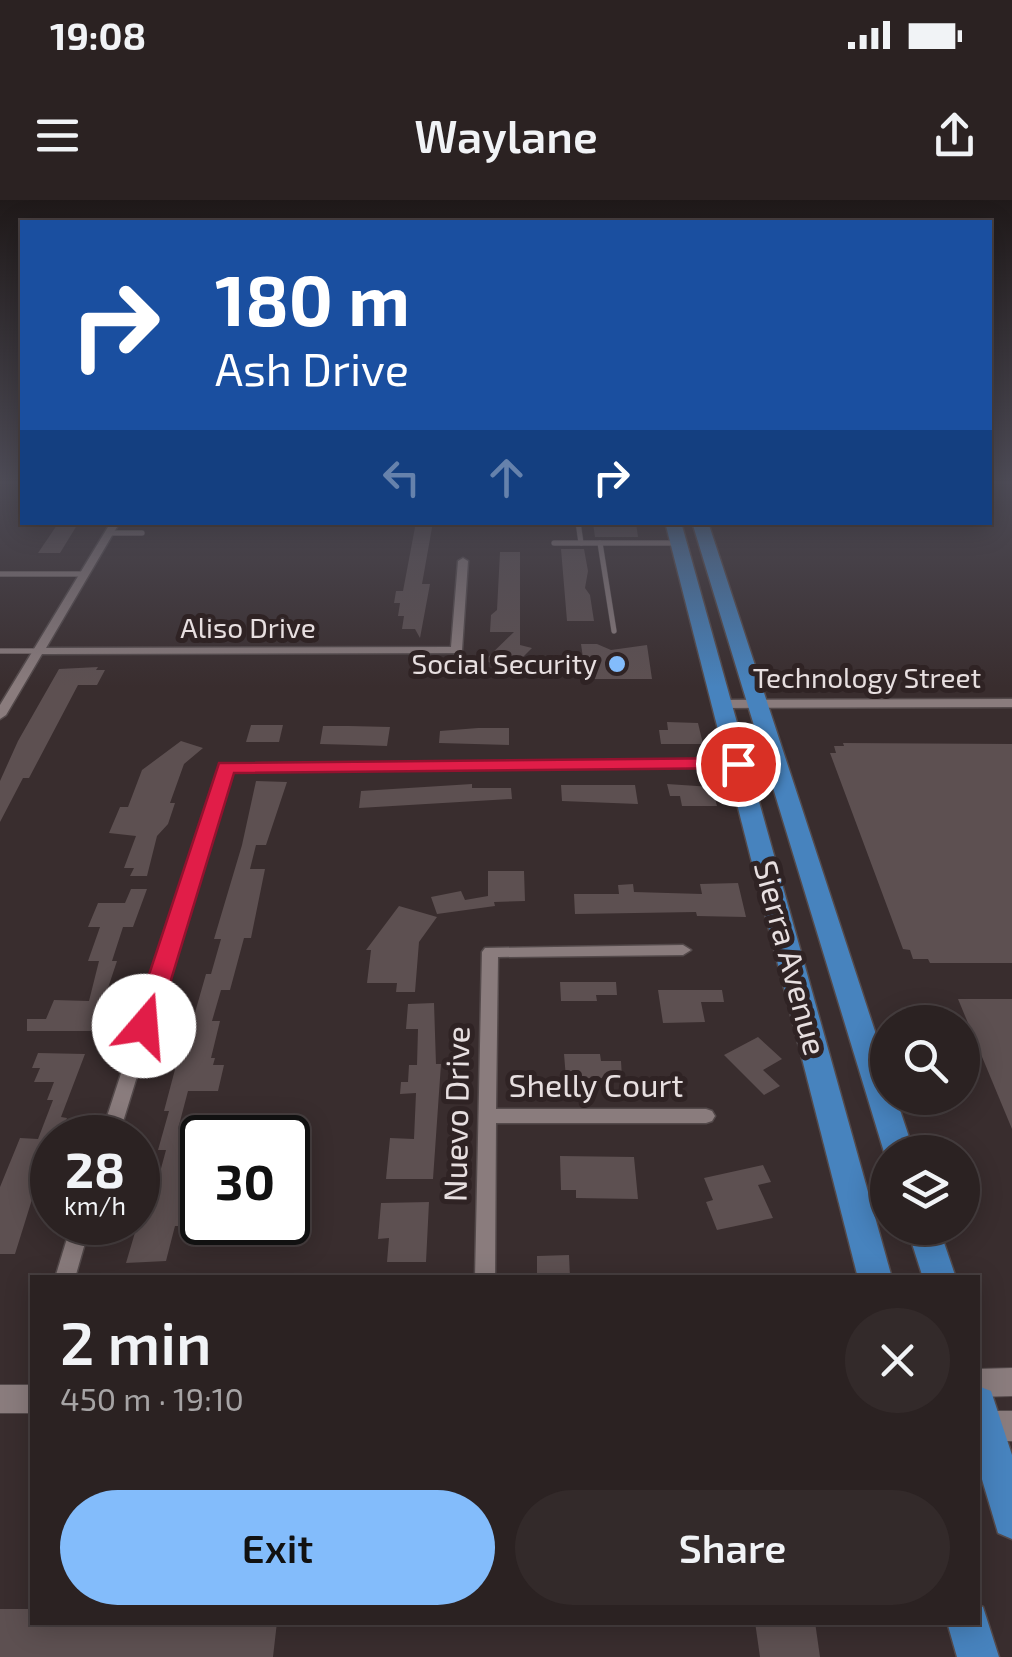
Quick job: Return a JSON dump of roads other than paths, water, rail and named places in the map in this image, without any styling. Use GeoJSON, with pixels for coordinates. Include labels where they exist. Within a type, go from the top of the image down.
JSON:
{"type":"FeatureCollection","features":[{"type":"Feature","properties":{"kind":"main road","name":"Sierra Avenue"},"geometry":{"type":"LineString","coordinates":[[683,551],[875,1275]]}},
{"type":"Feature","properties":{"kind":"main road"},"geometry":{"type":"LineString","coordinates":[[692,551],[703,581],[722,589]]}},
{"type":"Feature","properties":{"kind":"main road","name":"Sierra Avenue"},"geometry":{"type":"LineString","coordinates":[[710,551],[893,1135]]}},
{"type":"Feature","properties":{"kind":"main road"},"geometry":{"type":"LineString","coordinates":[[929,1245],[939,1275]]}},
{"type":"Feature","properties":{"kind":"main road"},"geometry":{"type":"LineString","coordinates":[[988,1421],[1012,1519]]}},
{"type":"Feature","properties":{"kind":"main road"},"geometry":{"type":"LineString","coordinates":[[969,1625],[978,1657]]}},
{"type":"Feature","properties":{"kind":"street"},"geometry":{"type":"LineString","coordinates":[[0,715],[99,551]]}},
{"type":"Feature","properties":{"kind":"street","name":"Aliso Drive"},"geometry":{"type":"LineString","coordinates":[[39,651],[456,650],[463,562]]}},
{"type":"Feature","properties":{"kind":"street","name":"Technology Street"},"geometry":{"type":"LineString","coordinates":[[723,704],[1011,704]]}},
{"type":"Feature","properties":{"kind":"street"},"geometry":{"type":"LineString","coordinates":[[116,1115],[226,767],[738,764]]}},
{"type":"Feature","properties":{"kind":"street","name":"Nuevo Drive"},"geometry":{"type":"LineString","coordinates":[[485,1275],[490,952],[684,950]]}},
{"type":"Feature","properties":{"kind":"street","name":"Shelly Court"},"geometry":{"type":"LineString","coordinates":[[486,1116],[706,1116]]}},
{"type":"Feature","properties":{"kind":"street"},"geometry":{"type":"LineString","coordinates":[[66,1275],[75,1245]]}},
{"type":"Feature","properties":{"kind":"street"},"geometry":{"type":"LineString","coordinates":[[980,1382],[1012,1382]]}},
{"type":"Feature","properties":{"kind":"lane"},"geometry":{"type":"LineString","coordinates":[[601,551],[614,630]]}},
{"type":"Feature","properties":{"kind":"lane"},"geometry":{"type":"LineString","coordinates":[[0,574],[85,574]]}},
{"type":"Feature","properties":{"kind":"lane"},"geometry":{"type":"LineString","coordinates":[[0,651],[39,651]]}},
{"type":"Feature","properties":{"kind":"place","name":"Social Security"},"geometry":{"type":"Point","coordinates":[617,664]}}]}
